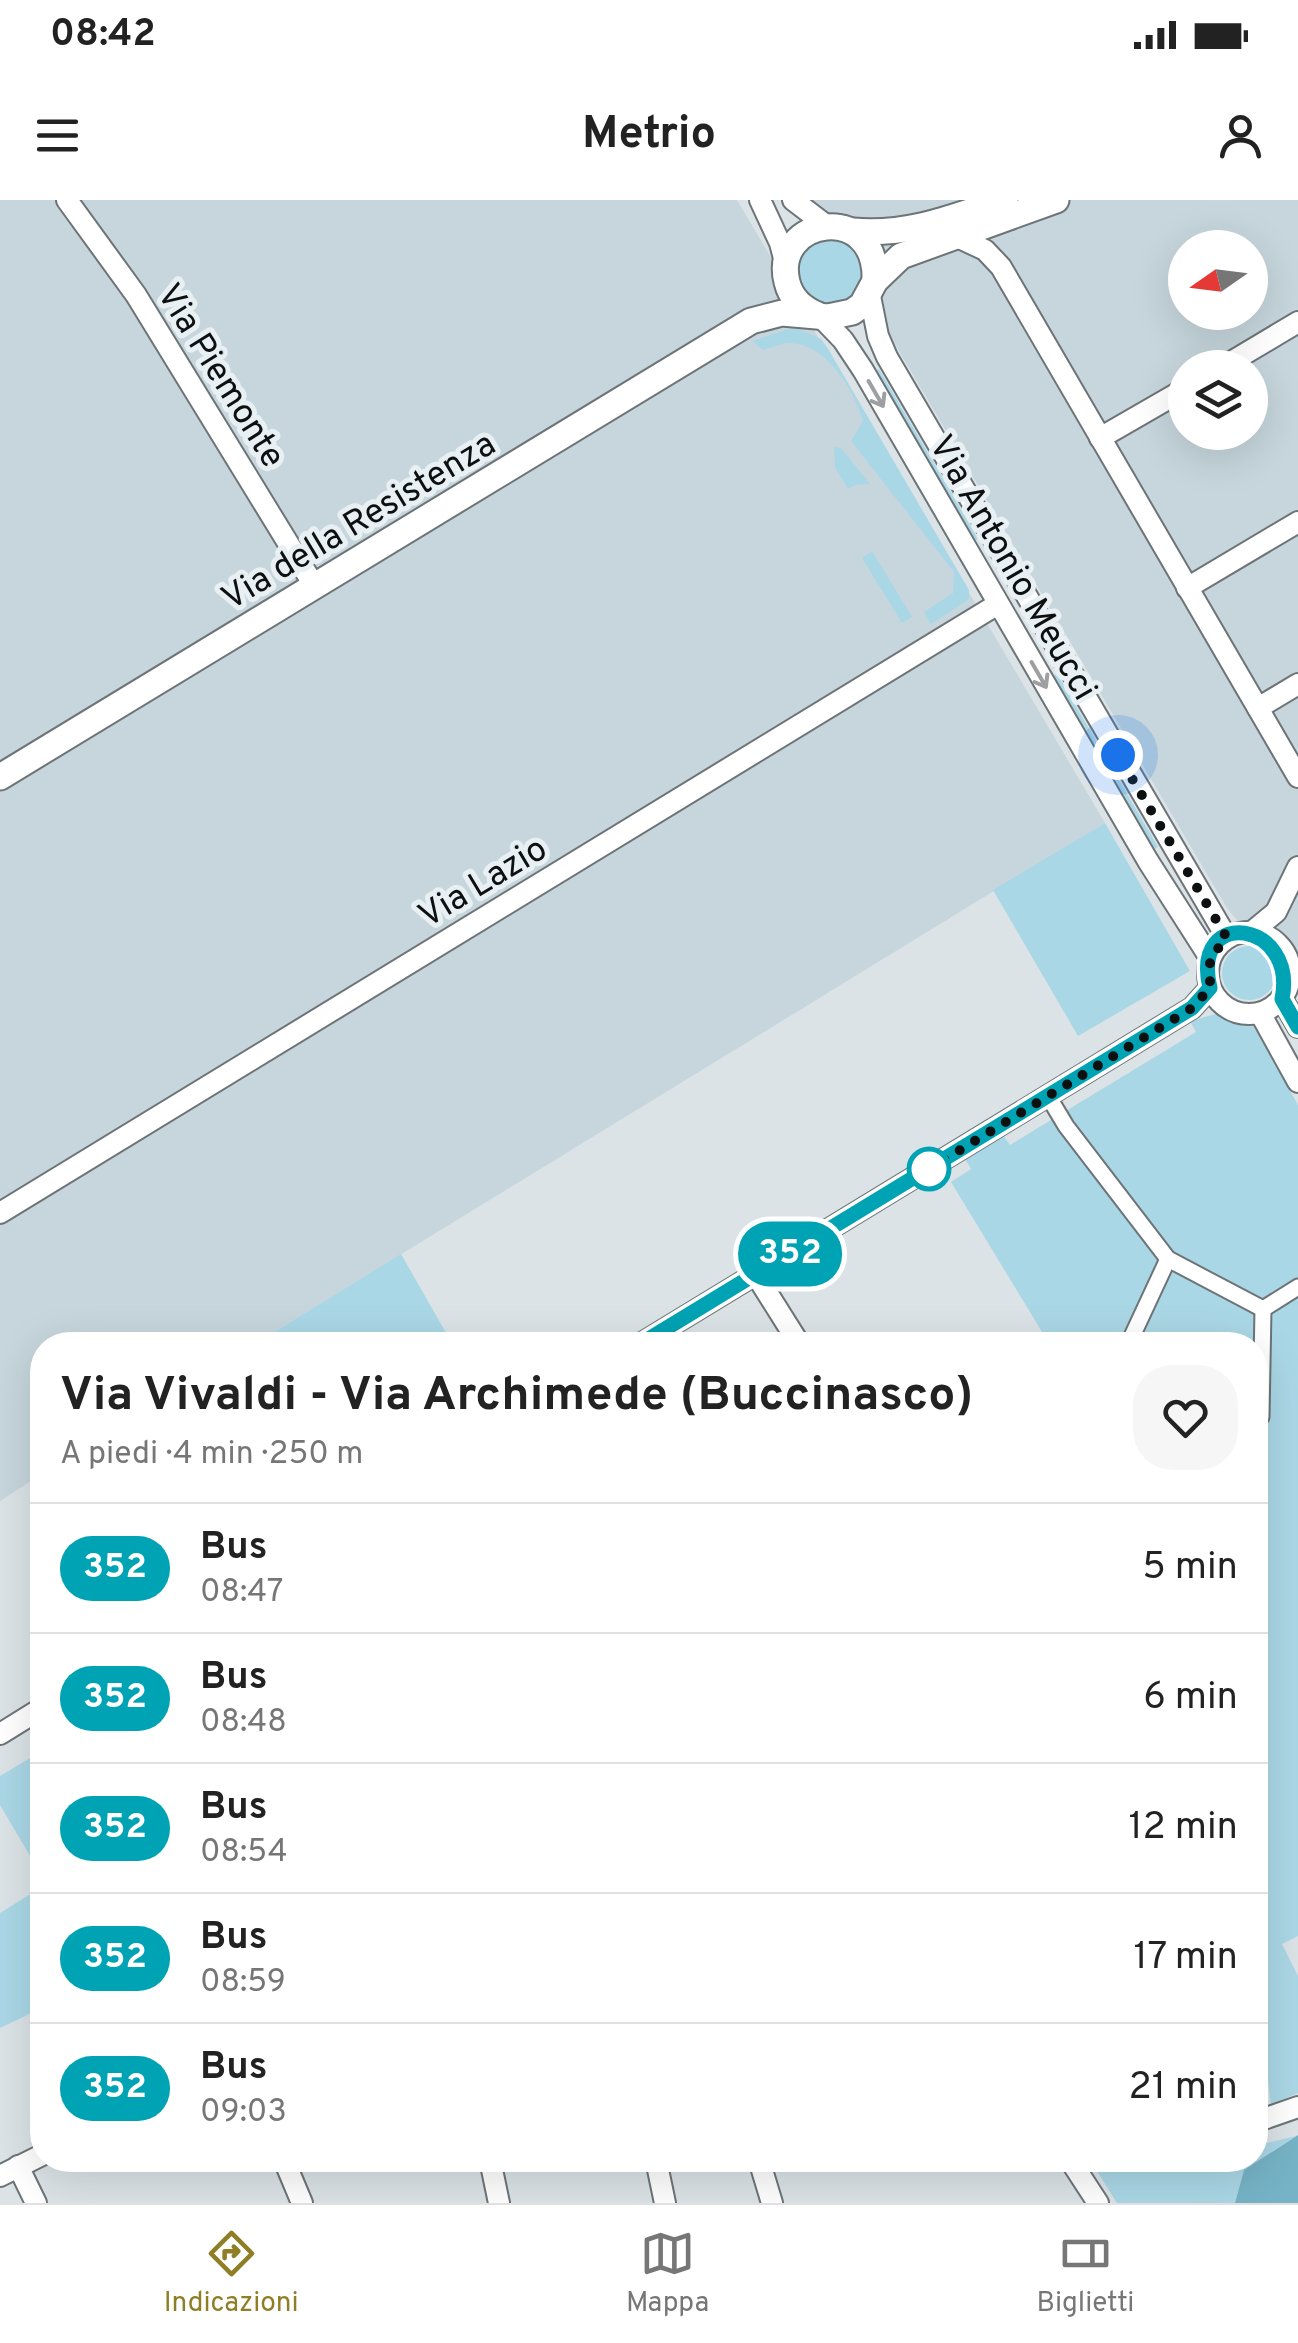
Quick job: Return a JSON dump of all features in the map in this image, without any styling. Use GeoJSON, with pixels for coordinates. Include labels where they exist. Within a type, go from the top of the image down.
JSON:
{"type":"FeatureCollection","features":[{"type":"Feature","properties":{"kind":"street","name":"Via Piemonte"},"geometry":{"type":"LineString","coordinates":[[67,200],[136,296],[315,588]]}},
{"type":"Feature","properties":{"kind":"street"},"geometry":{"type":"LineString","coordinates":[[760,200],[780,242],[792,294],[803,308],[819,315],[852,312],[901,256],[951,218]]}},
{"type":"Feature","properties":{"kind":"street"},"geometry":{"type":"LineString","coordinates":[[793,200],[872,250],[876,265],[872,288]]}},
{"type":"Feature","properties":{"kind":"street"},"geometry":{"type":"LineString","coordinates":[[786,266],[796,242],[814,229],[890,233],[1056,200]]}},
{"type":"Feature","properties":{"kind":"street"},"geometry":{"type":"LineString","coordinates":[[1001,267],[1000,244],[1008,208]]}},
{"type":"Feature","properties":{"kind":"street"},"geometry":{"type":"LineString","coordinates":[[951,218],[1001,267],[1298,777]]}},
{"type":"Feature","properties":{"kind":"street","name":"Via della Resistenza"},"geometry":{"type":"LineString","coordinates":[[751,321],[774,292],[786,266]]}},
{"type":"Feature","properties":{"kind":"street","name":"Via Antonio Meucci"},"geometry":{"type":"LineString","coordinates":[[872,288],[878,336],[886,357],[1227,938]]}},
{"type":"Feature","properties":{"kind":"street","name":"Via della Resistenza"},"geometry":{"type":"LineString","coordinates":[[0,777],[751,321],[782,314],[819,315]]}},
{"type":"Feature","properties":{"kind":"street","name":"Via Antonio Meucci"},"geometry":{"type":"LineString","coordinates":[[819,315],[843,340],[862,370],[1148,861],[1210,958]]}},
{"type":"Feature","properties":{"kind":"street"},"geometry":{"type":"LineString","coordinates":[[1251,350],[1298,322]]}},
{"type":"Feature","properties":{"kind":"street"},"geometry":{"type":"LineString","coordinates":[[1100,438],[1168,398]]}},
{"type":"Feature","properties":{"kind":"street"},"geometry":{"type":"LineString","coordinates":[[1187,588],[1298,522]]}},
{"type":"Feature","properties":{"kind":"street","name":"Via Lazio"},"geometry":{"type":"LineString","coordinates":[[0,1212],[998,604]]}},
{"type":"Feature","properties":{"kind":"street"},"geometry":{"type":"LineString","coordinates":[[1258,708],[1298,684]]}},
{"type":"Feature","properties":{"kind":"street"},"geometry":{"type":"LineString","coordinates":[[1215,995],[1210,958],[1227,938],[1266,924],[1285,899],[1298,868]]}},
{"type":"Feature","properties":{"kind":"street"},"geometry":{"type":"LineString","coordinates":[[1215,995],[1246,1014],[1260,1013],[1282,999],[1291,974],[1283,949],[1285,899]]}},
{"type":"Feature","properties":{"kind":"street"},"geometry":{"type":"LineString","coordinates":[[1253,931],[1274,940],[1283,949]]}},
{"type":"Feature","properties":{"kind":"street"},"geometry":{"type":"LineString","coordinates":[[661,1332],[1215,995]]}},
{"type":"Feature","properties":{"kind":"street"},"geometry":{"type":"LineString","coordinates":[[1282,999],[1298,1027]]}},
{"type":"Feature","properties":{"kind":"street"},"geometry":{"type":"LineString","coordinates":[[1260,1013],[1298,1082]]}},
{"type":"Feature","properties":{"kind":"street"},"geometry":{"type":"LineString","coordinates":[[1048,1096],[1066,1126],[1168,1259],[1263,1309]]}},
{"type":"Feature","properties":{"kind":"street"},"geometry":{"type":"LineString","coordinates":[[1134,1332],[1168,1259]]}},
{"type":"Feature","properties":{"kind":"street"},"geometry":{"type":"LineString","coordinates":[[756,1275],[792,1332]]}},
{"type":"Feature","properties":{"kind":"street"},"geometry":{"type":"LineString","coordinates":[[1263,1309],[1298,1287]]}},
{"type":"Feature","properties":{"kind":"street"},"geometry":{"type":"LineString","coordinates":[[1263,1309],[1263,1332]]}},
{"type":"Feature","properties":{"kind":"street"},"geometry":{"type":"LineString","coordinates":[[0,1734],[30,1715]]}},
{"type":"Feature","properties":{"kind":"street"},"geometry":{"type":"LineString","coordinates":[[1268,2117],[1298,2107]]}},
{"type":"Feature","properties":{"kind":"street"},"geometry":{"type":"LineString","coordinates":[[9,2171],[36,2203]]}},
{"type":"Feature","properties":{"kind":"street"},"geometry":{"type":"LineString","coordinates":[[289,2172],[302,2203]]}},
{"type":"Feature","properties":{"kind":"street"},"geometry":{"type":"LineString","coordinates":[[493,2172],[499,2203]]}},
{"type":"Feature","properties":{"kind":"street"},"geometry":{"type":"LineString","coordinates":[[659,2172],[665,2203]]}},
{"type":"Feature","properties":{"kind":"street"},"geometry":{"type":"LineString","coordinates":[[763,2172],[772,2203]]}},
{"type":"Feature","properties":{"kind":"street"},"geometry":{"type":"LineString","coordinates":[[1078,2172],[1098,2203]]}},
{"type":"Feature","properties":{"kind":"shaded area"},"geometry":{"type":"Polygon","coordinates":[[[0,200],[737,200],[1105,823],[274,1332],[30,1332],[30,1482],[0,1501],[0,200]]]}},
{"type":"Feature","properties":{"kind":"shaded area"},"geometry":{"type":"Polygon","coordinates":[[[810,200],[1298,200],[1298,994],[1227,908],[810,200]]]}},
{"type":"Feature","properties":{"kind":"shaded area"},"geometry":{"type":"Polygon","coordinates":[[[829,239],[842,241],[852,249],[860,259],[860,285],[852,295],[842,303],[829,305],[816,303],[806,295],[798,285],[796,272],[798,259],[806,249],[816,241],[829,239]]]}},
{"type":"Feature","properties":{"kind":"shaded area"},"geometry":{"type":"Polygon","coordinates":[[[794,327],[821,339],[827,347],[969,590],[969,599],[931,624],[924,612],[953,593],[954,572],[851,441],[863,421],[845,382],[814,350],[787,343],[763,350],[752,341],[794,327]]]}},
{"type":"Feature","properties":{"kind":"shaded area"},"geometry":{"type":"Polygon","coordinates":[[[879,369],[978,539],[975,541],[875,371],[879,369]]]}},
{"type":"Feature","properties":{"kind":"shaded area"},"geometry":{"type":"Polygon","coordinates":[[[834,447],[841,448],[870,484],[848,489],[835,467],[834,447]]]}},
{"type":"Feature","properties":{"kind":"shaded area"},"geometry":{"type":"Polygon","coordinates":[[[872,551],[912,617],[902,623],[862,558],[872,551]]]}},
{"type":"Feature","properties":{"kind":"shaded area"},"geometry":{"type":"Polygon","coordinates":[[[1057,674],[1158,847],[1154,849],[1053,676],[1057,674]]]}},
{"type":"Feature","properties":{"kind":"shaded area"},"geometry":{"type":"Polygon","coordinates":[[[1105,823],[1190,971],[1078,1036],[993,890],[1105,823]]]}},
{"type":"Feature","properties":{"kind":"shaded area"},"geometry":{"type":"Polygon","coordinates":[[[1249,946],[1268,954],[1276,973],[1268,992],[1249,1000],[1230,992],[1222,973],[1230,954],[1249,946]]]}},
{"type":"Feature","properties":{"kind":"shaded area"},"geometry":{"type":"Polygon","coordinates":[[[1216,1014],[1254,1027],[1298,1105],[1298,1936],[1282,1944],[1298,1976],[1298,2093],[1271,2105],[1268,1332],[1042,1332],[951,1182],[971,1169],[965,1159],[1003,1135],[1010,1145],[1196,1032],[1190,1021],[1216,1014]]]}},
{"type":"Feature","properties":{"kind":"shaded area"},"geometry":{"type":"Polygon","coordinates":[[[401,1254],[446,1332],[274,1332],[401,1254]]]}},
{"type":"Feature","properties":{"kind":"shaded area"},"geometry":{"type":"Polygon","coordinates":[[[30,1758],[30,1856],[0,1805],[0,1776],[30,1758]]]}},
{"type":"Feature","properties":{"kind":"shaded area"},"geometry":{"type":"Polygon","coordinates":[[[30,1894],[30,2014],[0,2028],[0,1913],[30,1894]]]}},
{"type":"Feature","properties":{"kind":"shaded area"},"geometry":{"type":"Polygon","coordinates":[[[1298,2135],[1298,2203],[1235,2203],[1243,2172],[1268,2172],[1268,2154],[1298,2135]]]}},
{"type":"Feature","properties":{"kind":"shaded area"},"geometry":{"type":"Polygon","coordinates":[[[1296,2136],[1268,2154],[1268,2143],[1296,2136]]]}},
{"type":"Feature","properties":{"kind":"shaded area"},"geometry":{"type":"Polygon","coordinates":[[[1098,2172],[1243,2172],[1235,2203],[1117,2203],[1098,2172]]]}},
{"type":"Feature","properties":{"kind":"bus line","name":"352"},"geometry":{"type":"LineString","coordinates":[[661,1332],[1192,1008],[1210,988],[1210,958],[1222,941],[1232,935],[1253,931],[1264,934],[1283,949],[1291,974],[1282,999],[1298,1027]]}},
{"type":"Feature","properties":{"kind":"route"},"geometry":{"type":"LineString","coordinates":[[929,1169],[1192,1008],[1210,988],[1210,958],[1227,938],[1118,755]]}}]}
